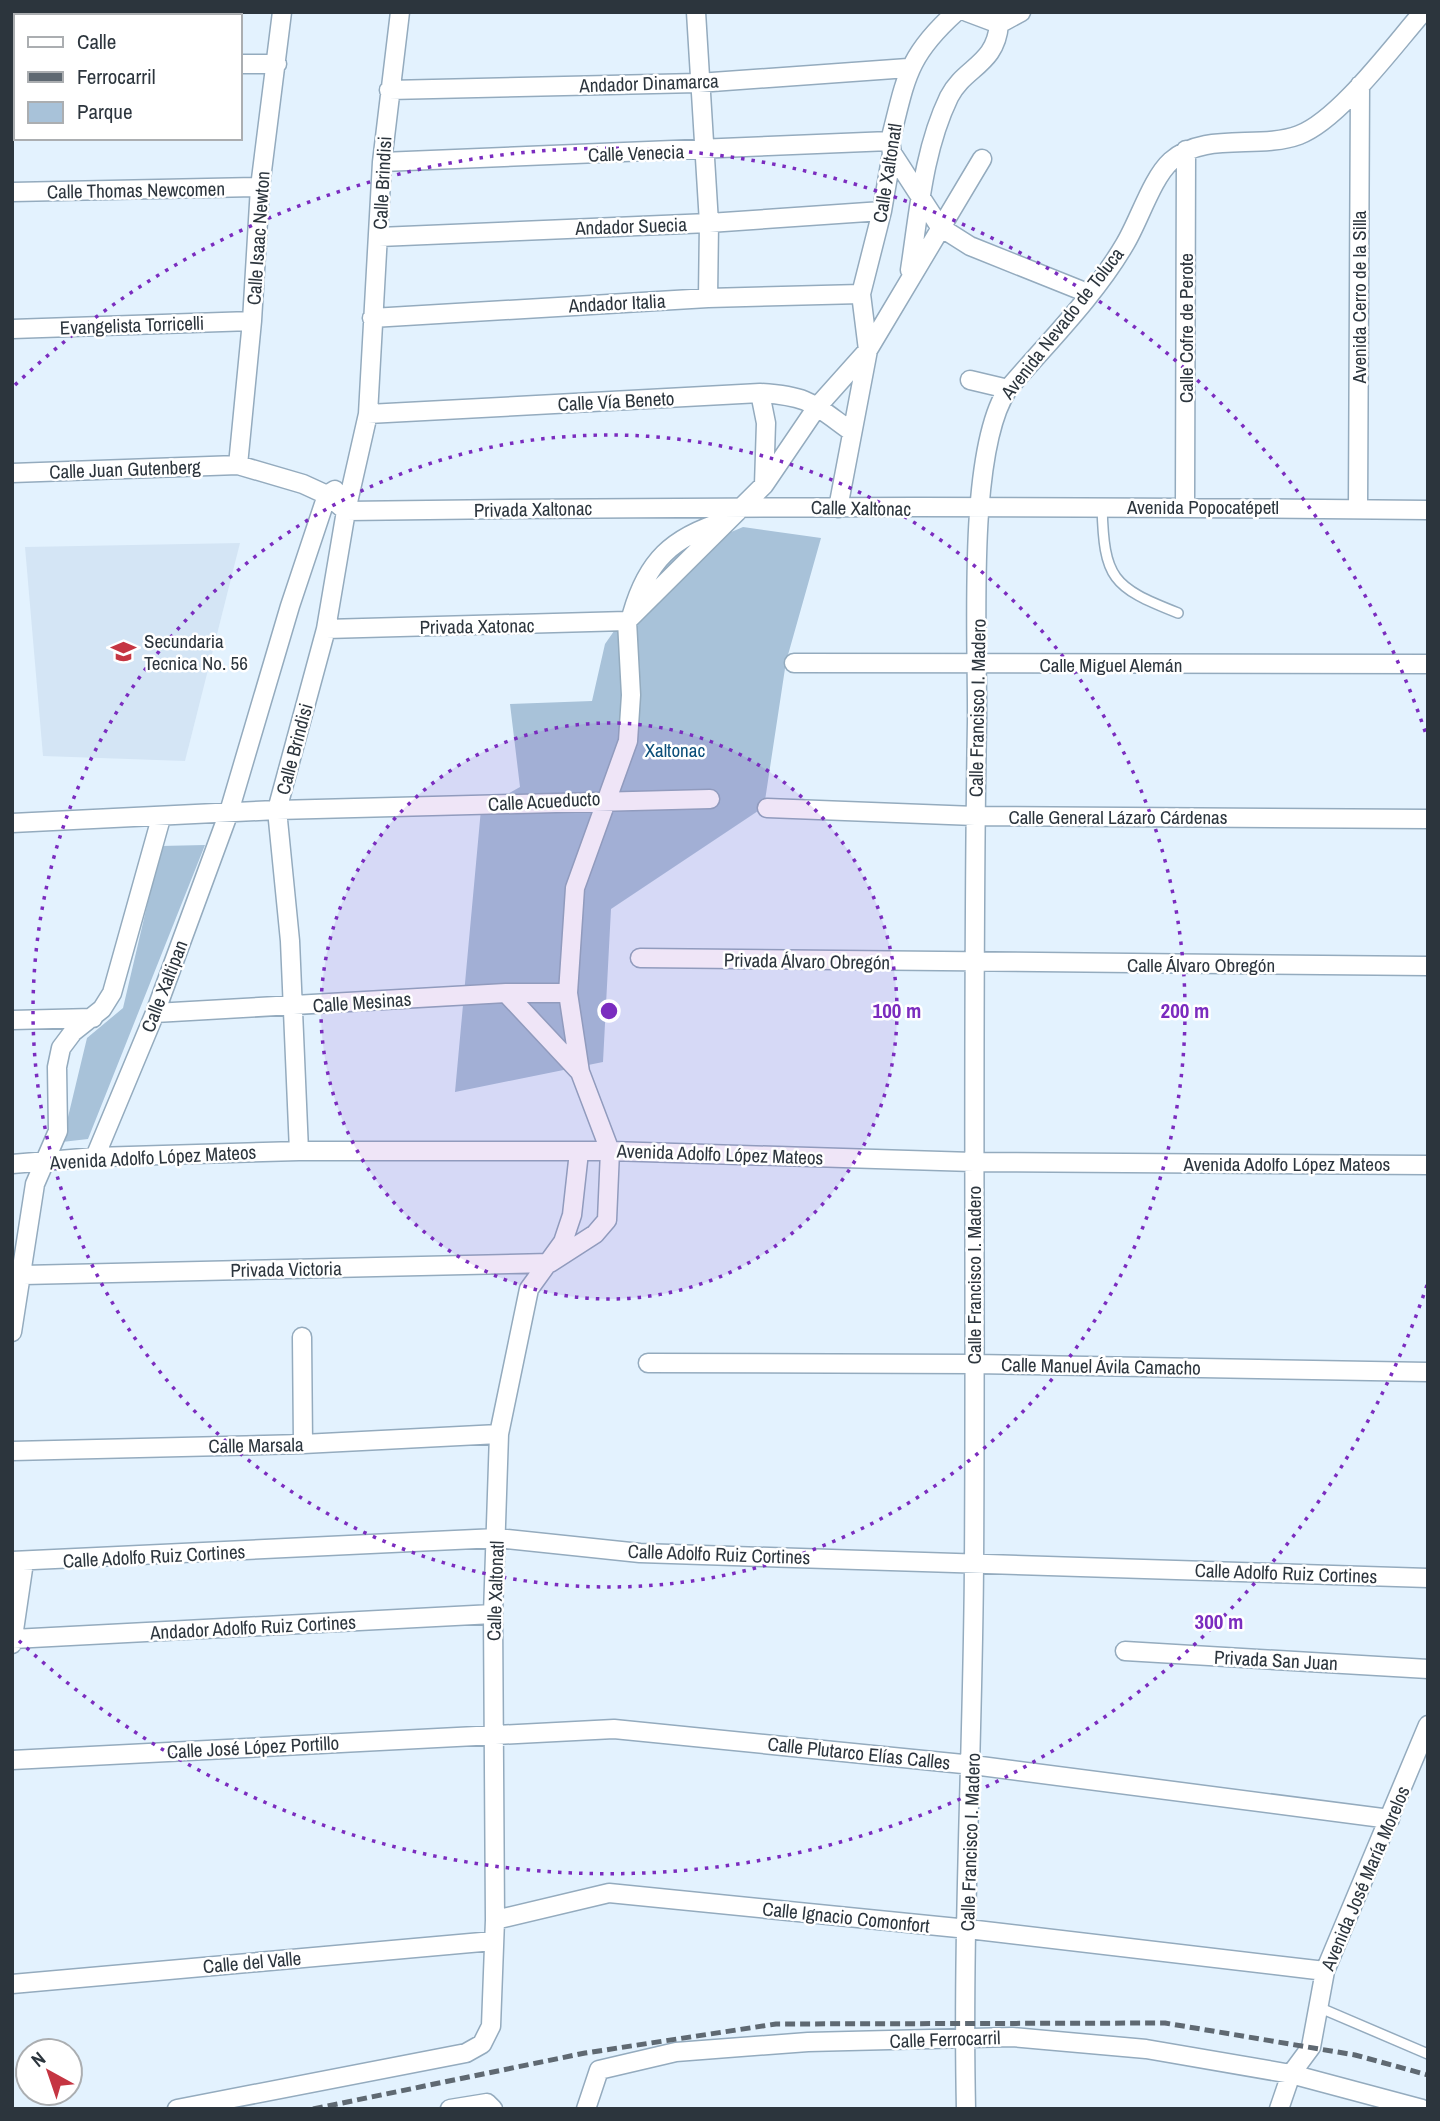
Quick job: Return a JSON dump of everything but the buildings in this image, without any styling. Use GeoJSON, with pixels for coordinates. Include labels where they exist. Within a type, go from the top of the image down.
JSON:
{"type":"FeatureCollection","features":[{"type":"Feature","properties":{"kind":"street","name":"Calle Isaac Newton"},"geometry":{"type":"LineString","coordinates":[[238,465],[252,321],[260,187],[282,12]]}},
{"type":"Feature","properties":{"kind":"street","name":"Calle Brindisi"},"geometry":{"type":"LineString","coordinates":[[299,1151],[290,941],[277,810],[327,629],[346,511],[368,415],[382,162],[400,12]]}},
{"type":"Feature","properties":{"kind":"street"},"geometry":{"type":"LineString","coordinates":[[695,12],[702,151],[709,223],[708,298]]}},
{"type":"Feature","properties":{"kind":"street","name":"Calle Xaltonatl"},"geometry":{"type":"LineString","coordinates":[[838,509],[868,350],[861,294],[881,211],[908,68],[930,35],[956,12]]}},
{"type":"Feature","properties":{"kind":"street"},"geometry":{"type":"LineString","coordinates":[[967,12],[1000,18],[1021,12]]}},
{"type":"Feature","properties":{"kind":"street"},"geometry":{"type":"LineString","coordinates":[[1186,150],[1300,135],[1323,119],[1360,85],[1423,12]]}},
{"type":"Feature","properties":{"kind":"street","name":"Calle Xaltonatl"},"geometry":{"type":"LineString","coordinates":[[909,281],[930,146],[950,94],[990,55],[998,39],[1000,18]]}},
{"type":"Feature","properties":{"kind":"street"},"geometry":{"type":"LineString","coordinates":[[242,64],[277,64]]}},
{"type":"Feature","properties":{"kind":"street","name":"Andador Dinamarca"},"geometry":{"type":"LineString","coordinates":[[389,90],[698,83],[908,68]]}},
{"type":"Feature","properties":{"kind":"street","name":"Avenida Cerro de la Silla"},"geometry":{"type":"LineString","coordinates":[[1358,509],[1360,85]]}},
{"type":"Feature","properties":{"kind":"street"},"geometry":{"type":"LineString","coordinates":[[891,147],[940,227],[970,246],[1090,294]]}},
{"type":"Feature","properties":{"kind":"street","name":"Calle Venecia"},"geometry":{"type":"LineString","coordinates":[[382,162],[891,147]]}},
{"type":"Feature","properties":{"kind":"street","name":"Avenida Nevado de Toluca"},"geometry":{"type":"LineString","coordinates":[[978,509],[999,402],[1090,294],[1125,245],[1169,163],[1186,150]]}},
{"type":"Feature","properties":{"kind":"street","name":"Calle Cofre de Perote"},"geometry":{"type":"LineString","coordinates":[[1185,505],[1186,150]]}},
{"type":"Feature","properties":{"kind":"street","name":"Calle Xaltonatl"},"geometry":{"type":"LineString","coordinates":[[817,407],[868,350],[982,159]]}},
{"type":"Feature","properties":{"kind":"street","name":"Calle Thomas Newcomen"},"geometry":{"type":"LineString","coordinates":[[12,192],[260,187]]}},
{"type":"Feature","properties":{"kind":"street","name":"Andador Suecia"},"geometry":{"type":"LineString","coordinates":[[379,237],[709,223],[881,211]]}},
{"type":"Feature","properties":{"kind":"street","name":"Andador Italia"},"geometry":{"type":"LineString","coordinates":[[372,318],[708,298],[861,294]]}},
{"type":"Feature","properties":{"kind":"street","name":"Evangelista Torricelli"},"geometry":{"type":"LineString","coordinates":[[12,329],[252,321]]}},
{"type":"Feature","properties":{"kind":"street"},"geometry":{"type":"LineString","coordinates":[[970,380],[1008,389]]}},
{"type":"Feature","properties":{"kind":"street"},"geometry":{"type":"LineString","coordinates":[[760,393],[766,423],[764,485]]}},
{"type":"Feature","properties":{"kind":"street","name":"Calle Vía Beneto"},"geometry":{"type":"LineString","coordinates":[[368,415],[760,393],[796,395],[852,432]]}},
{"type":"Feature","properties":{"kind":"street"},"geometry":{"type":"LineString","coordinates":[[629,619],[764,485],[817,407]]}},
{"type":"Feature","properties":{"kind":"street"},"geometry":{"type":"LineString","coordinates":[[238,465],[271,472],[327,495],[346,511]]}},
{"type":"Feature","properties":{"kind":"street","name":"Calle Juan Gutenberg"},"geometry":{"type":"LineString","coordinates":[[12,473],[238,465]]}},
{"type":"Feature","properties":{"kind":"street"},"geometry":{"type":"LineString","coordinates":[[229,813],[290,606],[327,495],[353,478]]}},
{"type":"Feature","properties":{"kind":"street","name":"Avenida Popocatépetl"},"geometry":{"type":"LineString","coordinates":[[978,509],[1185,505],[1428,510]]}},
{"type":"Feature","properties":{"kind":"street","name":"Calle Xaltonac"},"geometry":{"type":"LineString","coordinates":[[744,506],[978,509]]}},
{"type":"Feature","properties":{"kind":"street","name":"Privada Xaltonac"},"geometry":{"type":"LineString","coordinates":[[346,511],[744,506]]}},
{"type":"Feature","properties":{"kind":"street","name":"Calle Francisco I. Madero"},"geometry":{"type":"LineString","coordinates":[[966,2109],[965,2040],[973,1765],[973,964],[978,509]]}},
{"type":"Feature","properties":{"kind":"street","name":"Calle Acueducto"},"geometry":{"type":"LineString","coordinates":[[12,824],[277,810],[608,800],[628,741],[631,695],[629,619]]}},
{"type":"Feature","properties":{"kind":"street","name":"Privada Xatonac"},"geometry":{"type":"LineString","coordinates":[[327,629],[629,619]]}},
{"type":"Feature","properties":{"kind":"street","name":"Calle Miguel Alemán"},"geometry":{"type":"LineString","coordinates":[[794,663],[1428,664]]}},
{"type":"Feature","properties":{"kind":"street"},"geometry":{"type":"LineString","coordinates":[[550,1263],[596,1234],[607,1220],[610,1151],[580,1072],[568,993],[575,888],[608,800],[710,799]]}},
{"type":"Feature","properties":{"kind":"street","name":"Calle General Lázaro Cárdenas"},"geometry":{"type":"LineString","coordinates":[[767,808],[975,816],[1428,819]]}},
{"type":"Feature","properties":{"kind":"street","name":"Calle Xaltipan"},"geometry":{"type":"LineString","coordinates":[[95,1157],[155,1013],[229,813]]}},
{"type":"Feature","properties":{"kind":"street"},"geometry":{"type":"LineString","coordinates":[[12,1332],[23,1275],[35,1184],[47,1162],[58,1131],[57,1067],[61,1048],[73,1032],[93,1018],[112,992],[120,972],[161,818]]}},
{"type":"Feature","properties":{"kind":"street","name":"Privada Álvaro Obregón"},"geometry":{"type":"LineString","coordinates":[[640,958],[973,964]]}},
{"type":"Feature","properties":{"kind":"street","name":"Calle Álvaro Obregón"},"geometry":{"type":"LineString","coordinates":[[973,964],[1428,966]]}},
{"type":"Feature","properties":{"kind":"street"},"geometry":{"type":"LineString","coordinates":[[506,993],[580,1072]]}},
{"type":"Feature","properties":{"kind":"street","name":"Calle Mesinas"},"geometry":{"type":"LineString","coordinates":[[155,1013],[506,993],[568,993]]}},
{"type":"Feature","properties":{"kind":"street"},"geometry":{"type":"LineString","coordinates":[[12,1020],[93,1018]]}},
{"type":"Feature","properties":{"kind":"street","name":"Avenida Adolfo López Mateos"},"geometry":{"type":"LineString","coordinates":[[12,1164],[95,1157],[299,1151],[610,1151],[973,1162],[1428,1164]]}},
{"type":"Feature","properties":{"kind":"street","name":"Calle Xaltonatl"},"geometry":{"type":"LineString","coordinates":[[177,2109],[466,2053],[482,2044],[491,2026],[495,1920],[493,1615],[499,1434],[529,1289],[563,1242],[572,1215],[579,1152]]}},
{"type":"Feature","properties":{"kind":"street","name":"Privada Victoria"},"geometry":{"type":"LineString","coordinates":[[23,1275],[550,1263]]}},
{"type":"Feature","properties":{"kind":"street"},"geometry":{"type":"LineString","coordinates":[[302,1337],[303,1444]]}},
{"type":"Feature","properties":{"kind":"street","name":"Calle Manuel Ávila Camacho"},"geometry":{"type":"LineString","coordinates":[[648,1363],[975,1364],[1428,1372]]}},
{"type":"Feature","properties":{"kind":"street","name":"Calle Marsala"},"geometry":{"type":"LineString","coordinates":[[12,1451],[303,1444],[499,1434]]}},
{"type":"Feature","properties":{"kind":"street","name":"Calle Adolfo Ruiz Cortines"},"geometry":{"type":"LineString","coordinates":[[18,1562],[497,1538],[640,1553],[1428,1578]]}},
{"type":"Feature","properties":{"kind":"street"},"geometry":{"type":"LineString","coordinates":[[13,1641],[18,1562]]}},
{"type":"Feature","properties":{"kind":"street","name":"Andador Adolfo Ruiz Cortines"},"geometry":{"type":"LineString","coordinates":[[13,1641],[493,1615]]}},
{"type":"Feature","properties":{"kind":"street","name":"Privada San Juan"},"geometry":{"type":"LineString","coordinates":[[1125,1651],[1428,1669]]}},
{"type":"Feature","properties":{"kind":"street","name":"Avenida José María Morelos"},"geometry":{"type":"LineString","coordinates":[[1279,2109],[1291,2074],[1311,2048],[1325,1971],[1428,1725]]}},
{"type":"Feature","properties":{"kind":"street","name":"Calle Plutarco Elías Calles"},"geometry":{"type":"LineString","coordinates":[[493,1734],[614,1729],[973,1765],[1390,1819]]}},
{"type":"Feature","properties":{"kind":"street","name":"Calle José López Portillo"},"geometry":{"type":"LineString","coordinates":[[12,1760],[493,1734]]}},
{"type":"Feature","properties":{"kind":"street","name":"Calle Ignacio Comonfort"},"geometry":{"type":"LineString","coordinates":[[495,1920],[609,1893],[968,1929],[1325,1971]]}},
{"type":"Feature","properties":{"kind":"street","name":"Calle del Valle"},"geometry":{"type":"LineString","coordinates":[[12,1984],[493,1941]]}},
{"type":"Feature","properties":{"kind":"street","name":"Calle Ferrocarril"},"geometry":{"type":"LineString","coordinates":[[586,2109],[598,2070],[676,2052],[808,2042],[1012,2037],[1146,2049],[1291,2074],[1422,2109]]}},
{"type":"Feature","properties":{"kind":"street"},"geometry":{"type":"LineString","coordinates":[[450,2109],[490,2106]]}},
{"type":"Feature","properties":{"kind":"lane"},"geometry":{"type":"LineString","coordinates":[[1102,506],[1108,566],[1119,582],[1135,596],[1178,613]]}},
{"type":"Feature","properties":{"kind":"lane"},"geometry":{"type":"LineString","coordinates":[[1318,2007],[1428,2054]]}},
{"type":"Feature","properties":{"kind":"shaded area","name":"Secundaria Tecnica No. 56"},"geometry":{"type":"Polygon","coordinates":[[[240,543],[185,761],[43,756],[25,547],[240,543]]]}},
{"type":"Feature","properties":{"kind":"green space","name":"Xaltonac"},"geometry":{"type":"Polygon","coordinates":[[[743,527],[821,538],[786,662],[764,807],[611,909],[603,1062],[455,1092],[481,809],[520,787],[510,704],[592,701],[605,644],[663,561],[743,527]]]}},
{"type":"Feature","properties":{"kind":"green space"},"geometry":{"type":"Polygon","coordinates":[[[205,845],[88,1139],[62,1142],[87,1038],[123,1008],[161,846],[205,845]]]}},
{"type":"Feature","properties":{"kind":"railway"},"geometry":{"type":"LineString","coordinates":[[313,2109],[585,2053],[776,2024],[1165,2023],[1355,2055],[1428,2075]]}},
{"type":"Feature","properties":{"kind":"place","name":"Secundaria Tecnica No. 56"},"geometry":{"type":"Point","coordinates":[124,652]}}]}
